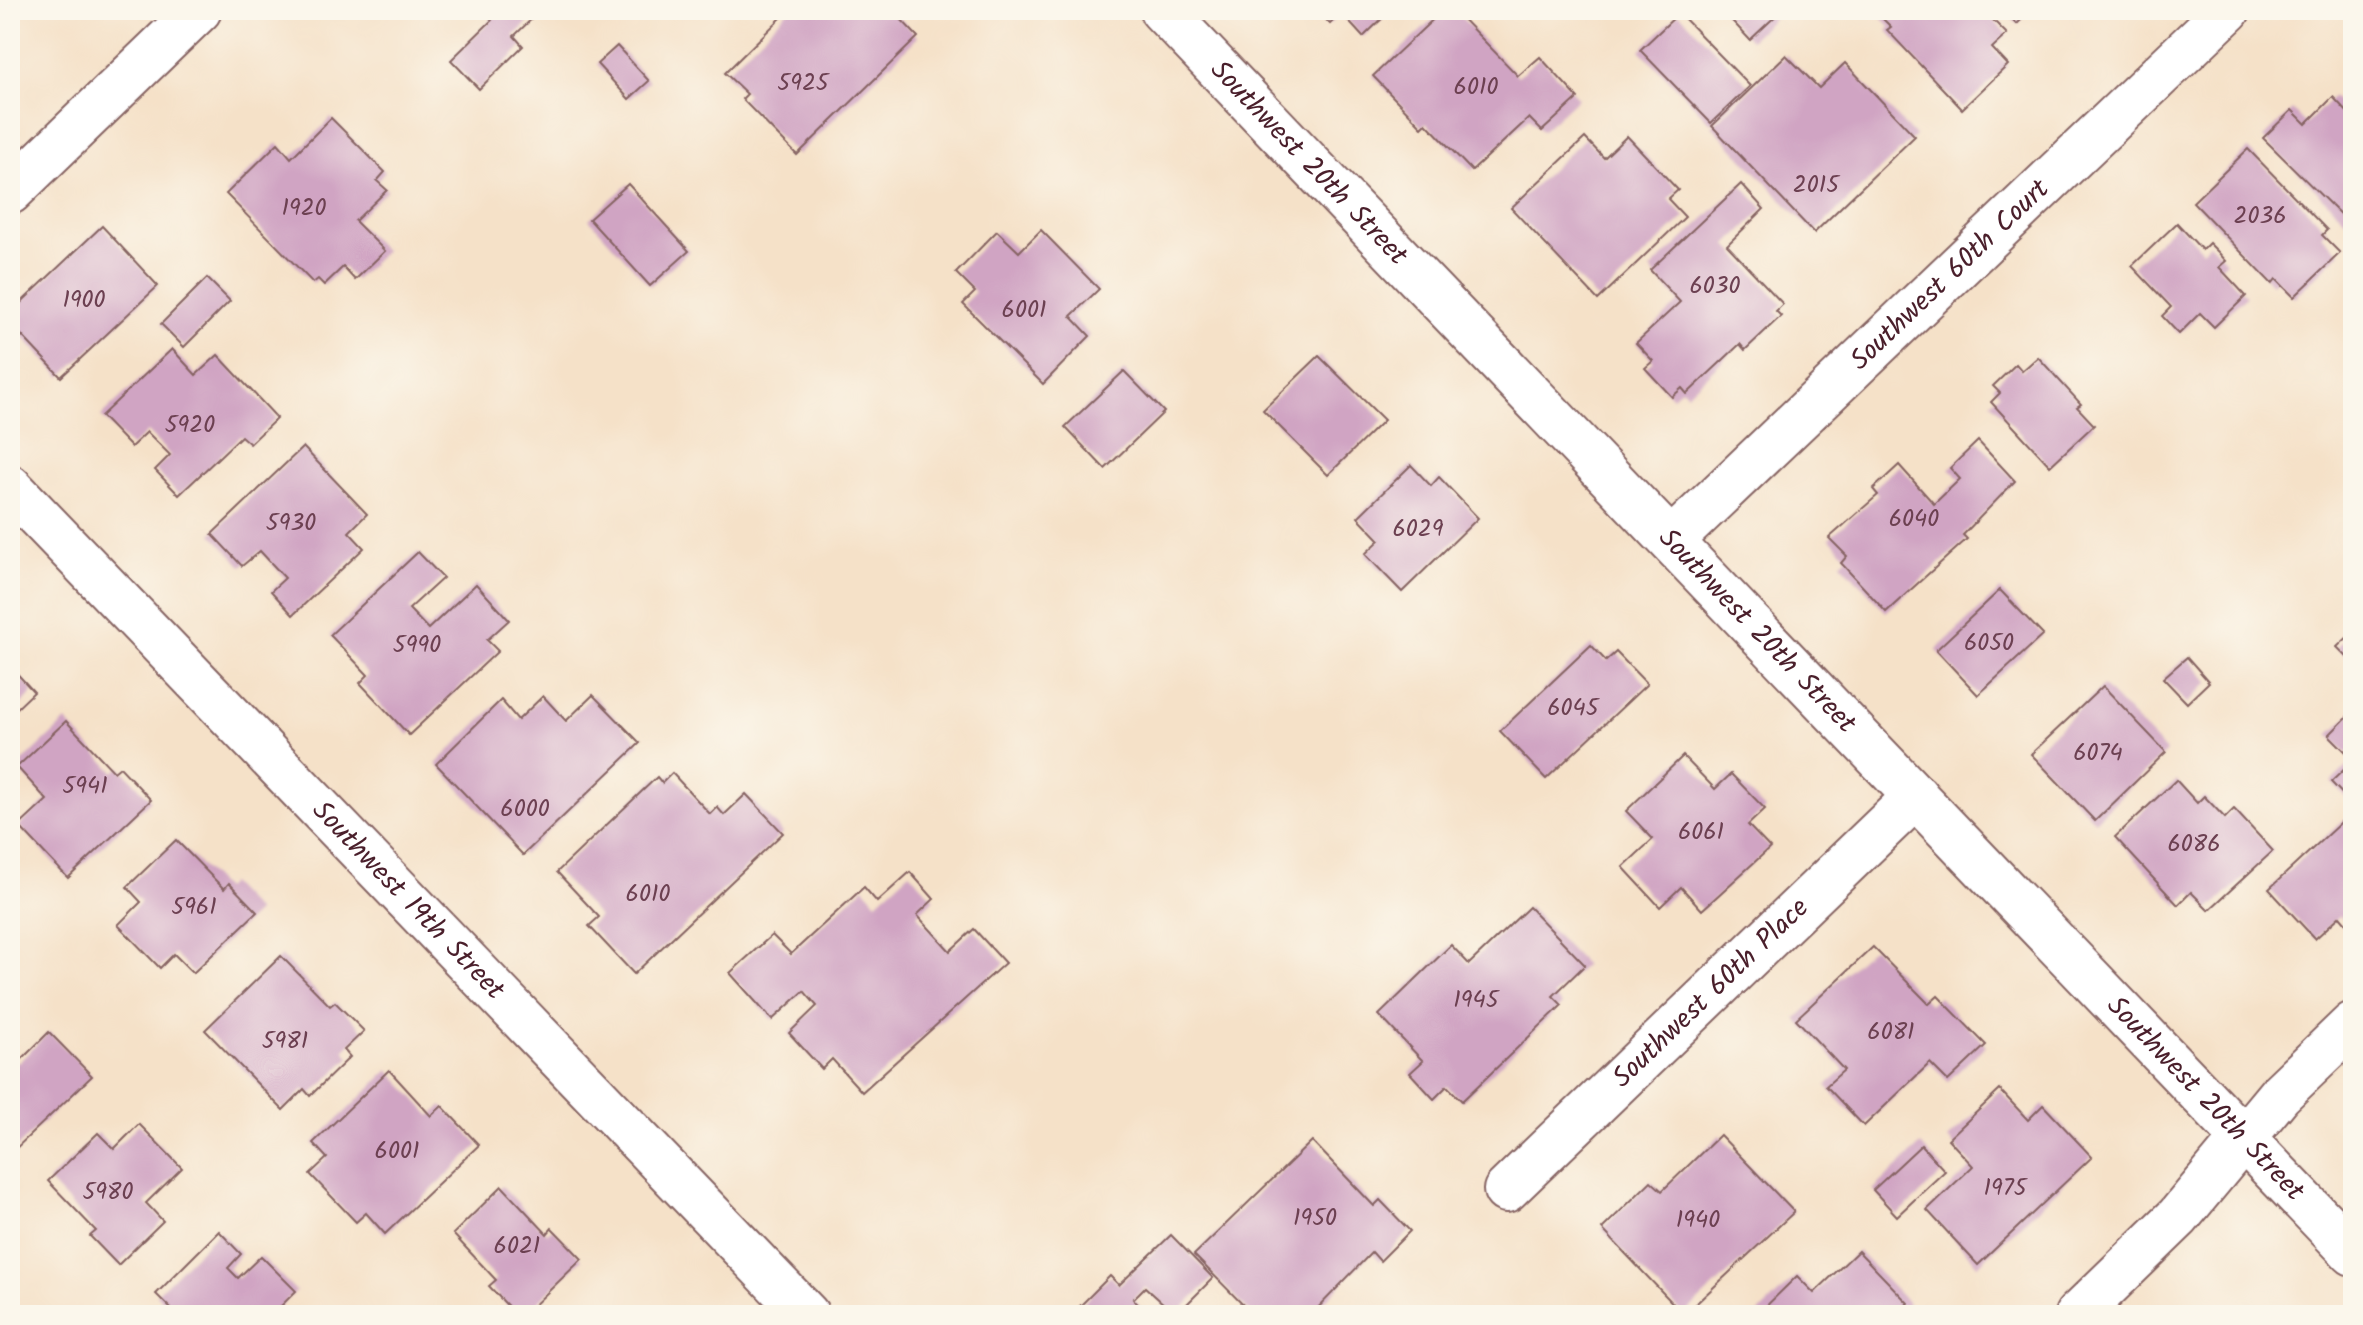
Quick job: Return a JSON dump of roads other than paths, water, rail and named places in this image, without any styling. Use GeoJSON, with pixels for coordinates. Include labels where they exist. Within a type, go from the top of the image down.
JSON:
{"type":"FeatureCollection","features":[{"type":"Feature","properties":{"kind":"street"},"geometry":{"type":"LineString","coordinates":[[10,192],[199,10]]}},
{"type":"Feature","properties":{"kind":"street","name":"Southwest 20th Street"},"geometry":{"type":"LineString","coordinates":[[1162,10],[2353,1253]]}},
{"type":"Feature","properties":{"kind":"street","name":"Southwest 60th Court"},"geometry":{"type":"LineString","coordinates":[[1672,540],[2228,10]]}},
{"type":"Feature","properties":{"kind":"street","name":"Southwest 19th Street"},"geometry":{"type":"LineString","coordinates":[[10,487],[807,1315]]}},
{"type":"Feature","properties":{"kind":"street","name":"Southwest 60th Place"},"geometry":{"type":"LineString","coordinates":[[1506,1190],[1916,796]]}},
{"type":"Feature","properties":{"kind":"street"},"geometry":{"type":"LineString","coordinates":[[2077,1315],[2178,1217],[2280,1094],[2353,1024]]}}]}
